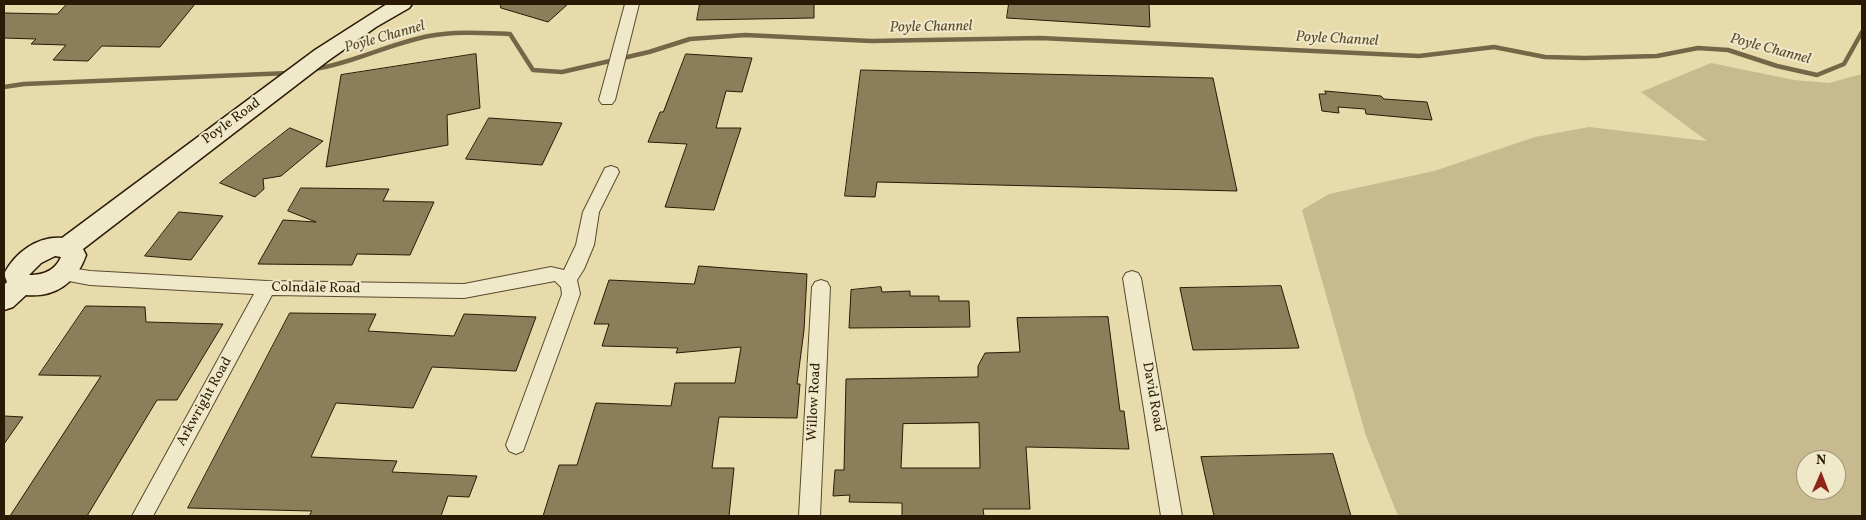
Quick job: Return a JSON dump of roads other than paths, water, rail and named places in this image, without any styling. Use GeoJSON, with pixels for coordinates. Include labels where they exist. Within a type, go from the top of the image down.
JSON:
{"type":"FeatureCollection","features":[{"type":"Feature","properties":{"kind":"street","name":"Poyle Road"},"geometry":{"type":"LineString","coordinates":[[64,274],[50,282],[12,292],[19,267],[29,258],[48,249],[67,248],[307,66],[359,29],[402,4]]}},
{"type":"Feature","properties":{"kind":"street"},"geometry":{"type":"LineString","coordinates":[[607,100],[632,4]]}},
{"type":"Feature","properties":{"kind":"street"},"geometry":{"type":"LineString","coordinates":[[516,445],[571,294],[570,284],[566,280],[575,269],[585,245],[591,212],[611,172]]}},
{"type":"Feature","properties":{"kind":"street"},"geometry":{"type":"LineString","coordinates":[[64,274],[71,266],[74,255],[67,248]]}},
{"type":"Feature","properties":{"kind":"street","name":"Colndale Road"},"geometry":{"type":"LineString","coordinates":[[64,274],[90,278],[267,288],[464,291],[551,274],[560,275],[566,280]]}},
{"type":"Feature","properties":{"kind":"street","name":"David Road"},"geometry":{"type":"LineString","coordinates":[[1132,278],[1172,516]]}},
{"type":"Feature","properties":{"kind":"street","name":"Willow Road"},"geometry":{"type":"LineString","coordinates":[[809,516],[821,287]]}},
{"type":"Feature","properties":{"kind":"street","name":"Arkwright Road"},"geometry":{"type":"LineString","coordinates":[[142,516],[267,288]]}},
{"type":"Feature","properties":{"kind":"waterway","name":"Poyle Channel"},"geometry":{"type":"LineString","coordinates":[[310,70],[340,63],[429,36],[449,33],[470,33],[510,34],[533,70],[562,72],[649,52],[690,39],[745,35],[871,41],[1040,38],[1419,56],[1494,47],[1545,57],[1585,58],[1657,56],[1698,48],[1728,50],[1777,66],[1817,75],[1844,64],[1862,32]]}},
{"type":"Feature","properties":{"kind":"waterway","name":"Poyle Channel"},"geometry":{"type":"LineString","coordinates":[[4,87],[24,84],[289,73]]}}]}
